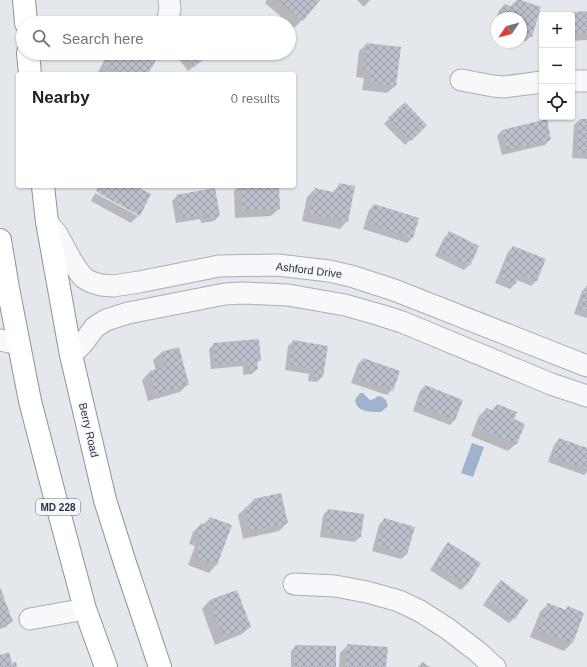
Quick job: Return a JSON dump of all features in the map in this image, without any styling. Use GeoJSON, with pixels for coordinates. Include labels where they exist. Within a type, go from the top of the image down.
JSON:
{"type":"FeatureCollection","features":[{"type":"Feature","properties":{"kind":"highway"},"geometry":{"type":"LineString","coordinates":[[24,0],[25,16]]}},
{"type":"Feature","properties":{"kind":"highway"},"geometry":{"type":"LineString","coordinates":[[29,60],[30,72]]}},
{"type":"Feature","properties":{"kind":"highway","name":"Berry Road"},"geometry":{"type":"LineString","coordinates":[[42,188],[71,355],[105,500],[160,667]]}},
{"type":"Feature","properties":{"kind":"highway","name":"MD 228"},"geometry":{"type":"LineString","coordinates":[[0,240],[8,288],[10,342],[30,401],[85,609],[106,667]]}},
{"type":"Feature","properties":{"kind":"street"},"geometry":{"type":"LineString","coordinates":[[169,0],[170,10],[169,16]]}},
{"type":"Feature","properties":{"kind":"street"},"geometry":{"type":"LineString","coordinates":[[461,80],[504,87],[539,82]]}},
{"type":"Feature","properties":{"kind":"street"},"geometry":{"type":"LineString","coordinates":[[575,81],[587,81]]}},
{"type":"Feature","properties":{"kind":"street","name":"Ashford Drive"},"geometry":{"type":"LineString","coordinates":[[47,222],[57,234],[71,260],[84,278],[102,285],[113,286],[139,282],[219,266],[278,266],[329,271],[370,281],[587,366]]}},
{"type":"Feature","properties":{"kind":"street"},"geometry":{"type":"LineString","coordinates":[[240,265],[242,293]]}},
{"type":"Feature","properties":{"kind":"street"},"geometry":{"type":"LineString","coordinates":[[71,355],[83,343],[95,327],[106,320],[128,313],[226,294],[242,293],[288,295],[345,306],[402,322],[552,384],[587,396]]}},
{"type":"Feature","properties":{"kind":"street"},"geometry":{"type":"LineString","coordinates":[[436,336],[446,310]]}},
{"type":"Feature","properties":{"kind":"street"},"geometry":{"type":"LineString","coordinates":[[294,584],[335,586],[367,592],[399,601],[420,611],[448,629],[478,652],[494,667]]}},
{"type":"Feature","properties":{"kind":"street"},"geometry":{"type":"LineString","coordinates":[[30,619],[85,609]]}},
{"type":"Feature","properties":{"kind":"water"},"geometry":{"type":"Polygon","coordinates":[[[360,393],[363,393],[370,400],[378,396],[382,397],[386,400],[388,406],[381,412],[360,409],[355,400],[360,393]]]}},
{"type":"Feature","properties":{"kind":"water"},"geometry":{"type":"Polygon","coordinates":[[[472,443],[484,447],[473,477],[461,473],[472,443]]]}},
{"type":"Feature","properties":{"kind":"building"},"geometry":{"type":"Polygon","coordinates":[[[278,0],[320,0],[303,21],[278,0]]]}},
{"type":"Feature","properties":{"kind":"building"},"geometry":{"type":"Polygon","coordinates":[[[517,0],[521,0],[541,7],[532,37],[527,35],[527,12],[502,12],[504,4],[514,7],[517,0]]]}},
{"type":"Feature","properties":{"kind":"building"},"geometry":{"type":"Polygon","coordinates":[[[587,11],[587,33],[575,34],[575,12],[573,12],[587,11]]]}},
{"type":"Feature","properties":{"kind":"building"},"geometry":{"type":"Polygon","coordinates":[[[366,43],[401,47],[396,86],[370,83],[371,71],[363,70],[366,43]]]}},
{"type":"Feature","properties":{"kind":"building"},"geometry":{"type":"Polygon","coordinates":[[[107,60],[156,60],[149,72],[120,72],[105,64],[107,60]]]}},
{"type":"Feature","properties":{"kind":"building"},"geometry":{"type":"Polygon","coordinates":[[[188,60],[203,60],[194,67],[188,60]]]}},
{"type":"Feature","properties":{"kind":"building"},"geometry":{"type":"Polygon","coordinates":[[[405,102],[427,125],[411,141],[388,118],[405,102]]]}},
{"type":"Feature","properties":{"kind":"building"},"geometry":{"type":"Polygon","coordinates":[[[579,119],[587,119],[587,154],[577,153],[579,119]]]}},
{"type":"Feature","properties":{"kind":"building"},"geometry":{"type":"Polygon","coordinates":[[[547,120],[551,140],[507,150],[502,130],[547,120]]]}},
{"type":"Feature","properties":{"kind":"building"},"geometry":{"type":"Polygon","coordinates":[[[339,183],[355,186],[348,222],[309,214],[315,188],[337,193],[339,183]]]}},
{"type":"Feature","properties":{"kind":"building"},"geometry":{"type":"Polygon","coordinates":[[[101,188],[139,188],[151,194],[140,216],[98,193],[101,188]]]}},
{"type":"Feature","properties":{"kind":"building"},"geometry":{"type":"Polygon","coordinates":[[[215,188],[220,216],[206,219],[205,214],[181,219],[176,195],[215,188]]]}},
{"type":"Feature","properties":{"kind":"building"},"geometry":{"type":"Polygon","coordinates":[[[241,188],[279,188],[280,209],[243,211],[241,188]]]}},
{"type":"Feature","properties":{"kind":"building"},"geometry":{"type":"Polygon","coordinates":[[[374,204],[419,218],[413,238],[368,224],[374,204]]]}},
{"type":"Feature","properties":{"kind":"building"},"geometry":{"type":"Polygon","coordinates":[[[449,231],[479,246],[470,266],[439,251],[449,231]]]}},
{"type":"Feature","properties":{"kind":"building"},"geometry":{"type":"Polygon","coordinates":[[[513,246],[546,259],[537,281],[520,274],[516,284],[500,278],[513,246]]]}},
{"type":"Feature","properties":{"kind":"building"},"geometry":{"type":"Polygon","coordinates":[[[587,285],[587,312],[578,308],[587,285]]]}},
{"type":"Feature","properties":{"kind":"building"},"geometry":{"type":"Polygon","coordinates":[[[259,339],[261,361],[257,361],[258,369],[248,370],[247,362],[215,365],[213,343],[259,339]]]}},
{"type":"Feature","properties":{"kind":"building"},"geometry":{"type":"Polygon","coordinates":[[[293,340],[328,346],[323,377],[313,376],[314,369],[289,365],[293,340]]]}},
{"type":"Feature","properties":{"kind":"building"},"geometry":{"type":"Polygon","coordinates":[[[179,347],[189,385],[156,394],[149,371],[165,367],[161,352],[179,347]]]}},
{"type":"Feature","properties":{"kind":"building"},"geometry":{"type":"Polygon","coordinates":[[[363,358],[400,371],[393,391],[356,378],[363,358]]]}},
{"type":"Feature","properties":{"kind":"building"},"geometry":{"type":"Polygon","coordinates":[[[425,385],[463,400],[455,420],[417,405],[425,385]]]}},
{"type":"Feature","properties":{"kind":"building"},"geometry":{"type":"Polygon","coordinates":[[[497,404],[517,412],[514,419],[525,424],[517,444],[478,428],[486,408],[494,411],[497,404]]]}},
{"type":"Feature","properties":{"kind":"building"},"geometry":{"type":"Polygon","coordinates":[[[559,438],[587,448],[587,469],[552,457],[559,438]]]}},
{"type":"Feature","properties":{"kind":"building"},"geometry":{"type":"Polygon","coordinates":[[[281,493],[288,523],[250,531],[245,507],[254,505],[253,499],[281,493]]]}},
{"type":"Feature","properties":{"kind":"building"},"geometry":{"type":"Polygon","coordinates":[[[328,509],[364,514],[361,537],[325,532],[328,509]]]}},
{"type":"Feature","properties":{"kind":"building"},"geometry":{"type":"Polygon","coordinates":[[[210,517],[232,525],[217,565],[195,558],[202,538],[196,536],[201,523],[207,525],[210,517]]]}},
{"type":"Feature","properties":{"kind":"building"},"geometry":{"type":"Polygon","coordinates":[[[384,518],[415,527],[407,554],[377,546],[384,518]]]}},
{"type":"Feature","properties":{"kind":"building"},"geometry":{"type":"Polygon","coordinates":[[[448,542],[481,563],[467,585],[434,565],[448,542]]]}},
{"type":"Feature","properties":{"kind":"building"},"geometry":{"type":"Polygon","coordinates":[[[501,580],[528,600],[515,619],[487,599],[501,580]]]}},
{"type":"Feature","properties":{"kind":"building"},"geometry":{"type":"Polygon","coordinates":[[[0,587],[13,622],[0,626],[0,587]]]}},
{"type":"Feature","properties":{"kind":"building"},"geometry":{"type":"Polygon","coordinates":[[[237,590],[251,627],[223,637],[209,600],[237,590]]]}},
{"type":"Feature","properties":{"kind":"building"},"geometry":{"type":"Polygon","coordinates":[[[548,603],[566,610],[568,606],[584,613],[573,643],[537,630],[548,603]]]}},
{"type":"Feature","properties":{"kind":"building"},"geometry":{"type":"Polygon","coordinates":[[[347,644],[388,647],[386,667],[346,667],[347,644]]]}},
{"type":"Feature","properties":{"kind":"building"},"geometry":{"type":"Polygon","coordinates":[[[295,645],[336,646],[336,667],[295,667],[295,645]]]}},
{"type":"Feature","properties":{"kind":"building"},"geometry":{"type":"Polygon","coordinates":[[[9,652],[12,663],[16,662],[17,667],[0,667],[0,655],[9,652]]]}},
{"type":"Feature","properties":{"kind":"building"},"geometry":{"type":"Polygon","coordinates":[[[422,662],[430,667],[418,667],[422,662]]]}}]}
